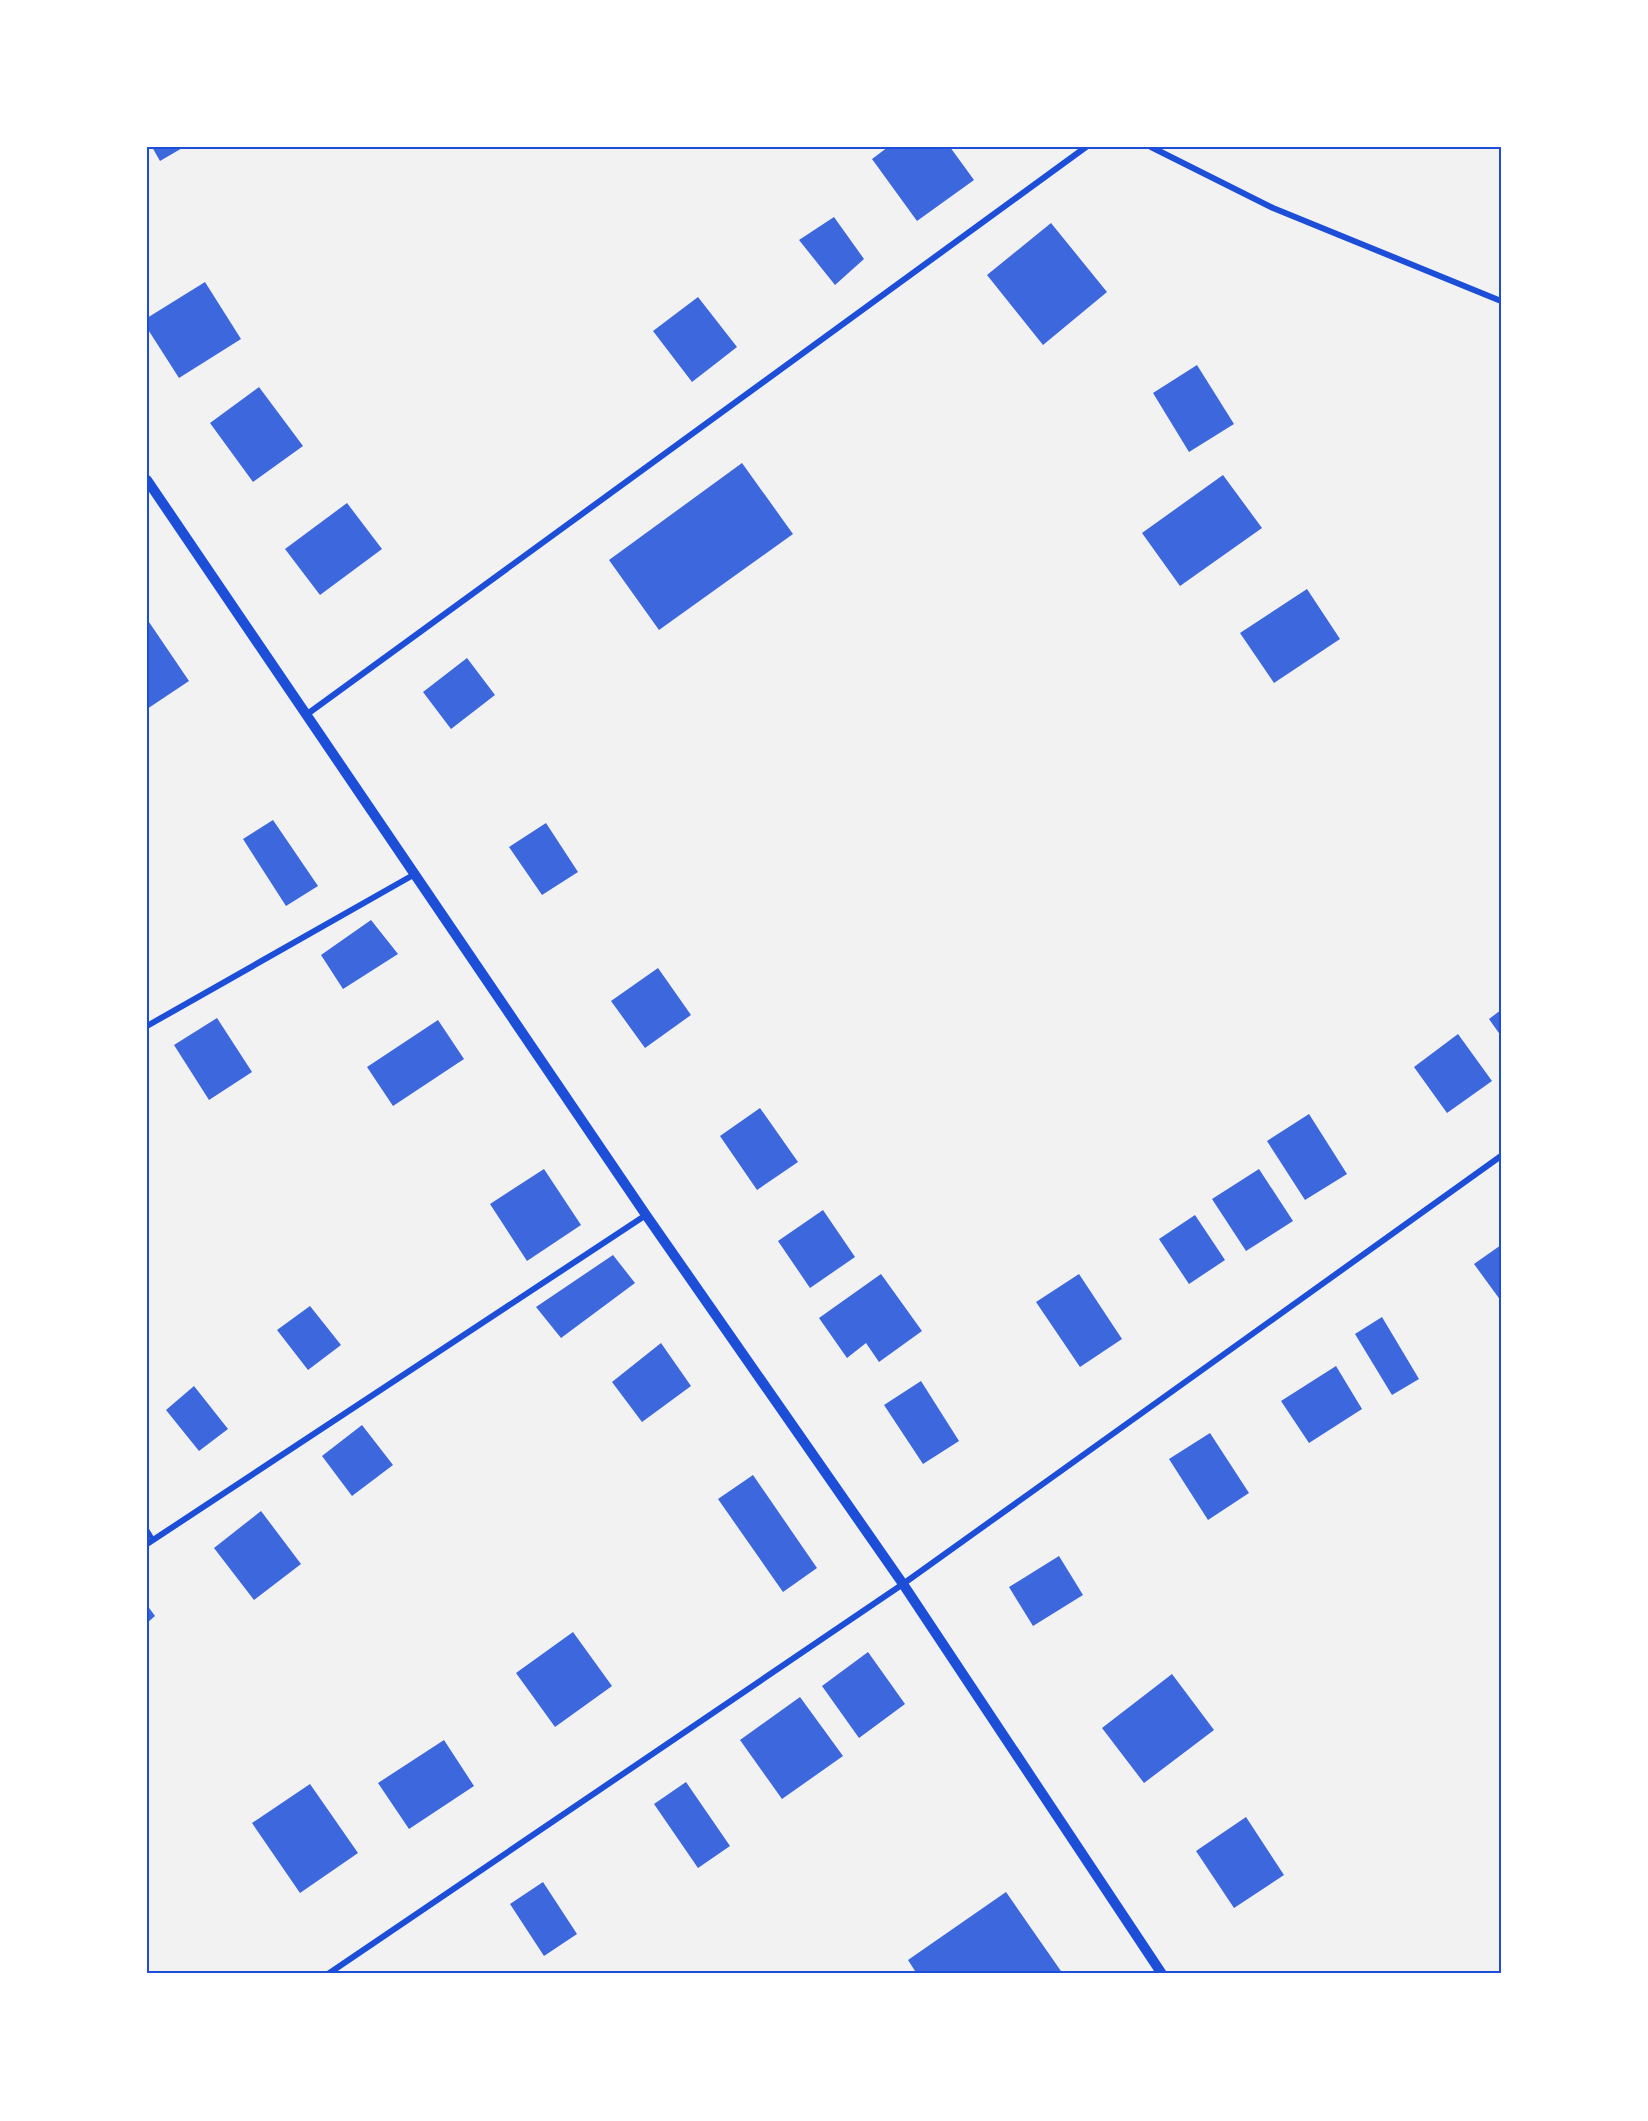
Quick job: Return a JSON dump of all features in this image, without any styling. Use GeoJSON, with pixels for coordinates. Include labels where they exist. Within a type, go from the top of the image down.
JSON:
{"type":"FeatureCollection","features":[{"type":"Feature","properties":{"kind":"street"},"geometry":{"type":"LineString","coordinates":[[306,715],[1086,147]]}},
{"type":"Feature","properties":{"kind":"street"},"geometry":{"type":"LineString","coordinates":[[1151,147],[1273,208],[1501,301]]}},
{"type":"Feature","properties":{"kind":"street"},"geometry":{"type":"LineString","coordinates":[[147,480],[646,1215],[903,1584],[1162,1974]]}},
{"type":"Feature","properties":{"kind":"street"},"geometry":{"type":"LineString","coordinates":[[147,1026],[415,874]]}},
{"type":"Feature","properties":{"kind":"street"},"geometry":{"type":"LineString","coordinates":[[328,1974],[903,1584],[1501,1156]]}},
{"type":"Feature","properties":{"kind":"street"},"geometry":{"type":"LineString","coordinates":[[150,1542],[646,1215]]}},
{"type":"Feature","properties":{"kind":"lane"},"geometry":{"type":"LineString","coordinates":[[147,1530],[150,1542]]}},
{"type":"Feature","properties":{"kind":"building"},"geometry":{"type":"Polygon","coordinates":[[[152,147],[184,147],[160,161],[152,147]]]}},
{"type":"Feature","properties":{"kind":"building"},"geometry":{"type":"Polygon","coordinates":[[[888,147],[950,147],[974,180],[917,221],[872,159],[888,147]]]}},
{"type":"Feature","properties":{"kind":"building"},"geometry":{"type":"Polygon","coordinates":[[[834,217],[864,259],[835,285],[799,240],[834,217]]]}},
{"type":"Feature","properties":{"kind":"building"},"geometry":{"type":"Polygon","coordinates":[[[1051,223],[1107,292],[1043,345],[987,275],[1051,223]]]}},
{"type":"Feature","properties":{"kind":"building"},"geometry":{"type":"Polygon","coordinates":[[[205,282],[241,339],[179,378],[147,328],[147,318],[205,282]]]}},
{"type":"Feature","properties":{"kind":"building"},"geometry":{"type":"Polygon","coordinates":[[[698,297],[737,347],[692,382],[653,331],[698,297]]]}},
{"type":"Feature","properties":{"kind":"building"},"geometry":{"type":"Polygon","coordinates":[[[1197,365],[1234,424],[1189,452],[1153,393],[1197,365]]]}},
{"type":"Feature","properties":{"kind":"building"},"geometry":{"type":"Polygon","coordinates":[[[259,387],[303,446],[253,482],[210,423],[259,387]]]}},
{"type":"Feature","properties":{"kind":"building"},"geometry":{"type":"Polygon","coordinates":[[[742,463],[793,534],[659,630],[609,560],[742,463]]]}},
{"type":"Feature","properties":{"kind":"building"},"geometry":{"type":"Polygon","coordinates":[[[1223,475],[1262,528],[1180,586],[1142,533],[1223,475]]]}},
{"type":"Feature","properties":{"kind":"building"},"geometry":{"type":"Polygon","coordinates":[[[347,503],[382,549],[320,595],[285,549],[347,503]]]}},
{"type":"Feature","properties":{"kind":"building"},"geometry":{"type":"Polygon","coordinates":[[[1307,589],[1340,639],[1274,683],[1240,633],[1307,589]]]}},
{"type":"Feature","properties":{"kind":"building"},"geometry":{"type":"Polygon","coordinates":[[[149,622],[189,681],[147,709],[147,624],[149,622]]]}},
{"type":"Feature","properties":{"kind":"building"},"geometry":{"type":"Polygon","coordinates":[[[467,658],[495,695],[451,729],[423,692],[467,658]]]}},
{"type":"Feature","properties":{"kind":"building"},"geometry":{"type":"Polygon","coordinates":[[[273,820],[318,886],[286,906],[243,839],[273,820]]]}},
{"type":"Feature","properties":{"kind":"building"},"geometry":{"type":"Polygon","coordinates":[[[546,823],[578,872],[542,895],[509,847],[546,823]]]}},
{"type":"Feature","properties":{"kind":"building"},"geometry":{"type":"Polygon","coordinates":[[[371,920],[398,954],[343,989],[321,955],[371,920]]]}},
{"type":"Feature","properties":{"kind":"building"},"geometry":{"type":"Polygon","coordinates":[[[658,968],[691,1015],[645,1048],[611,1001],[658,968]]]}},
{"type":"Feature","properties":{"kind":"building"},"geometry":{"type":"Polygon","coordinates":[[[1501,1010],[1501,1036],[1489,1019],[1501,1010]]]}},
{"type":"Feature","properties":{"kind":"building"},"geometry":{"type":"Polygon","coordinates":[[[217,1018],[252,1072],[209,1100],[174,1045],[217,1018]]]}},
{"type":"Feature","properties":{"kind":"building"},"geometry":{"type":"Polygon","coordinates":[[[438,1020],[464,1059],[393,1106],[367,1067],[438,1020]]]}},
{"type":"Feature","properties":{"kind":"building"},"geometry":{"type":"Polygon","coordinates":[[[1458,1034],[1492,1081],[1447,1113],[1414,1067],[1458,1034]]]}},
{"type":"Feature","properties":{"kind":"building"},"geometry":{"type":"Polygon","coordinates":[[[760,1108],[798,1162],[757,1190],[720,1136],[760,1108]]]}},
{"type":"Feature","properties":{"kind":"building"},"geometry":{"type":"Polygon","coordinates":[[[1309,1114],[1347,1174],[1305,1200],[1267,1141],[1309,1114]]]}},
{"type":"Feature","properties":{"kind":"building"},"geometry":{"type":"Polygon","coordinates":[[[544,1169],[581,1225],[527,1261],[490,1204],[544,1169]]]}},
{"type":"Feature","properties":{"kind":"building"},"geometry":{"type":"Polygon","coordinates":[[[1259,1169],[1293,1221],[1246,1251],[1212,1199],[1259,1169]]]}},
{"type":"Feature","properties":{"kind":"building"},"geometry":{"type":"Polygon","coordinates":[[[823,1210],[855,1257],[810,1288],[778,1241],[823,1210]]]}},
{"type":"Feature","properties":{"kind":"building"},"geometry":{"type":"Polygon","coordinates":[[[1195,1215],[1225,1260],[1189,1284],[1159,1239],[1195,1215]]]}},
{"type":"Feature","properties":{"kind":"building"},"geometry":{"type":"Polygon","coordinates":[[[1501,1245],[1501,1301],[1474,1264],[1501,1245]]]}},
{"type":"Feature","properties":{"kind":"building"},"geometry":{"type":"Polygon","coordinates":[[[613,1255],[635,1283],[561,1338],[536,1307],[613,1255]]]}},
{"type":"Feature","properties":{"kind":"building"},"geometry":{"type":"Polygon","coordinates":[[[881,1274],[922,1331],[879,1362],[866,1343],[847,1358],[819,1318],[881,1274]]]}},
{"type":"Feature","properties":{"kind":"building"},"geometry":{"type":"Polygon","coordinates":[[[1079,1274],[1122,1339],[1080,1367],[1036,1302],[1079,1274]]]}},
{"type":"Feature","properties":{"kind":"building"},"geometry":{"type":"Polygon","coordinates":[[[310,1306],[341,1345],[308,1370],[277,1330],[310,1306]]]}},
{"type":"Feature","properties":{"kind":"building"},"geometry":{"type":"Polygon","coordinates":[[[1382,1317],[1419,1379],[1392,1395],[1355,1334],[1382,1317]]]}},
{"type":"Feature","properties":{"kind":"building"},"geometry":{"type":"Polygon","coordinates":[[[661,1343],[691,1386],[642,1422],[612,1382],[661,1343]]]}},
{"type":"Feature","properties":{"kind":"building"},"geometry":{"type":"Polygon","coordinates":[[[1336,1366],[1362,1409],[1309,1443],[1281,1401],[1336,1366]]]}},
{"type":"Feature","properties":{"kind":"building"},"geometry":{"type":"Polygon","coordinates":[[[921,1381],[959,1441],[923,1464],[884,1405],[921,1381]]]}},
{"type":"Feature","properties":{"kind":"building"},"geometry":{"type":"Polygon","coordinates":[[[194,1386],[228,1429],[199,1451],[166,1410],[194,1386]]]}},
{"type":"Feature","properties":{"kind":"building"},"geometry":{"type":"Polygon","coordinates":[[[362,1425],[393,1465],[352,1496],[322,1456],[362,1425]]]}},
{"type":"Feature","properties":{"kind":"building"},"geometry":{"type":"Polygon","coordinates":[[[1210,1433],[1249,1493],[1208,1520],[1169,1459],[1210,1433]]]}},
{"type":"Feature","properties":{"kind":"building"},"geometry":{"type":"Polygon","coordinates":[[[753,1475],[817,1568],[783,1592],[718,1499],[753,1475]]]}},
{"type":"Feature","properties":{"kind":"building"},"geometry":{"type":"Polygon","coordinates":[[[261,1511],[301,1564],[254,1600],[214,1548],[261,1511]]]}},
{"type":"Feature","properties":{"kind":"building"},"geometry":{"type":"Polygon","coordinates":[[[1059,1556],[1083,1595],[1033,1626],[1009,1587],[1059,1556]]]}},
{"type":"Feature","properties":{"kind":"building"},"geometry":{"type":"Polygon","coordinates":[[[147,1605],[155,1616],[147,1623],[147,1605]]]}},
{"type":"Feature","properties":{"kind":"building"},"geometry":{"type":"Polygon","coordinates":[[[573,1632],[612,1686],[555,1727],[516,1673],[573,1632]]]}},
{"type":"Feature","properties":{"kind":"building"},"geometry":{"type":"Polygon","coordinates":[[[868,1652],[905,1704],[859,1738],[822,1686],[868,1652]]]}},
{"type":"Feature","properties":{"kind":"building"},"geometry":{"type":"Polygon","coordinates":[[[1172,1674],[1214,1730],[1144,1783],[1102,1728],[1172,1674]]]}},
{"type":"Feature","properties":{"kind":"building"},"geometry":{"type":"Polygon","coordinates":[[[800,1697],[843,1756],[782,1799],[740,1740],[800,1697]]]}},
{"type":"Feature","properties":{"kind":"building"},"geometry":{"type":"Polygon","coordinates":[[[444,1740],[474,1786],[409,1829],[378,1783],[444,1740]]]}},
{"type":"Feature","properties":{"kind":"building"},"geometry":{"type":"Polygon","coordinates":[[[686,1782],[730,1846],[698,1868],[654,1804],[686,1782]]]}},
{"type":"Feature","properties":{"kind":"building"},"geometry":{"type":"Polygon","coordinates":[[[310,1784],[358,1853],[300,1893],[252,1823],[310,1784]]]}},
{"type":"Feature","properties":{"kind":"building"},"geometry":{"type":"Polygon","coordinates":[[[1246,1817],[1284,1875],[1234,1908],[1196,1851],[1246,1817]]]}},
{"type":"Feature","properties":{"kind":"building"},"geometry":{"type":"Polygon","coordinates":[[[543,1882],[577,1934],[544,1956],[510,1904],[543,1882]]]}},
{"type":"Feature","properties":{"kind":"building"},"geometry":{"type":"Polygon","coordinates":[[[1006,1892],[1063,1974],[917,1974],[908,1960],[1006,1892]]]}}]}
